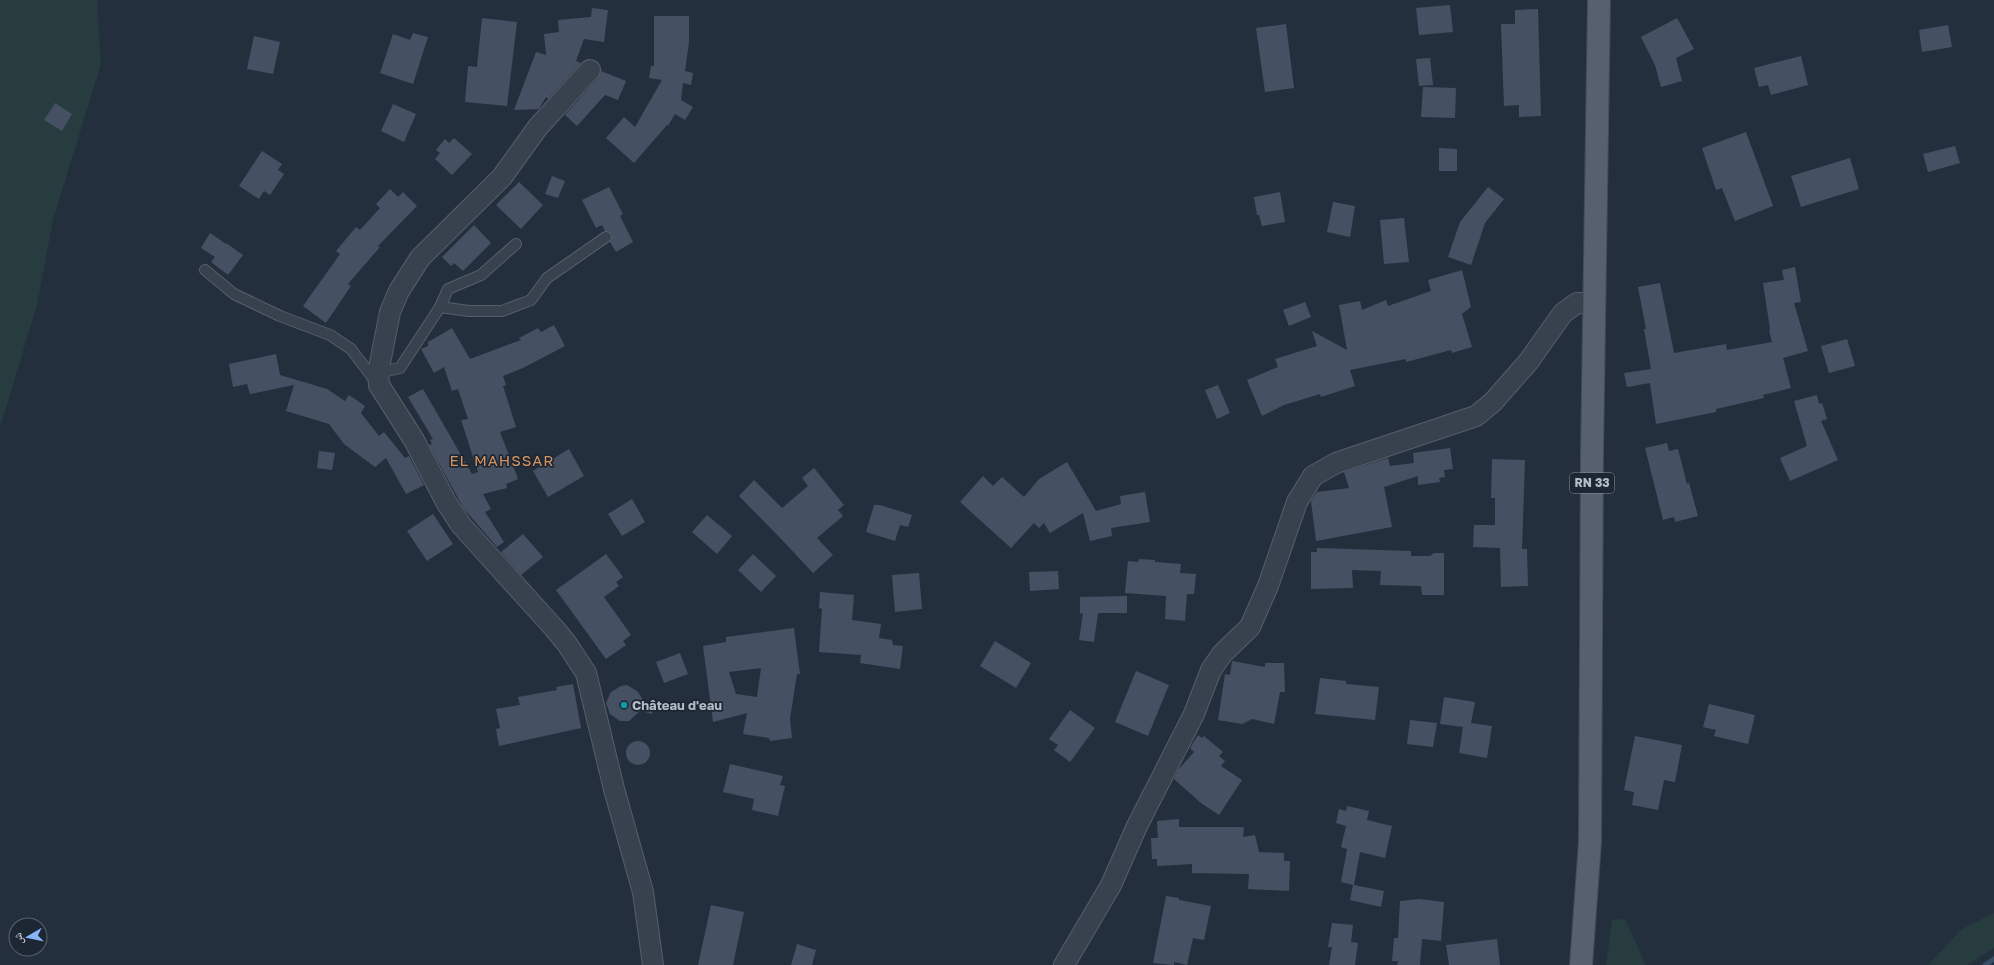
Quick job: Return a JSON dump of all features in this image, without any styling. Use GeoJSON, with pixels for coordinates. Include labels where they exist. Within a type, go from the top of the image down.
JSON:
{"type":"FeatureCollection","features":[{"type":"Feature","properties":{"kind":"main road","name":"RN 33"},"geometry":{"type":"LineString","coordinates":[[1581,965],[1590,835],[1592,462],[1599,0]]}},
{"type":"Feature","properties":{"kind":"street"},"geometry":{"type":"LineString","coordinates":[[590,70],[538,126],[502,177],[420,258],[399,291],[390,312],[379,379],[414,440],[446,502],[461,525],[554,628],[567,644],[586,673],[614,789],[643,892],[653,965]]}},
{"type":"Feature","properties":{"kind":"street"},"geometry":{"type":"LineString","coordinates":[[1064,965],[1111,885],[1137,826],[1194,714],[1211,670],[1222,654],[1250,627],[1268,586],[1298,502],[1313,476],[1336,463],[1476,416],[1493,402],[1528,361],[1563,313],[1577,304],[1595,302]]}},
{"type":"Feature","properties":{"kind":"lane"},"geometry":{"type":"LineString","coordinates":[[440,307],[469,311],[502,311],[531,300],[547,278],[606,237]]}},
{"type":"Feature","properties":{"kind":"lane"},"geometry":{"type":"LineString","coordinates":[[205,270],[234,294],[280,316],[330,335],[351,349],[379,379],[400,368],[440,307],[448,289],[481,275],[516,244]]}},
{"type":"Feature","properties":{"kind":"green space"},"geometry":{"type":"Polygon","coordinates":[[[0,0],[97,0],[101,64],[53,220],[37,305],[0,428],[0,0]]]}},
{"type":"Feature","properties":{"kind":"green space"},"geometry":{"type":"Polygon","coordinates":[[[1994,913],[1994,948],[1967,965],[1928,965],[1962,929],[1994,913]]]}},
{"type":"Feature","properties":{"kind":"green space"},"geometry":{"type":"Polygon","coordinates":[[[1625,919],[1646,965],[1606,965],[1612,920],[1625,919]]]}},
{"type":"Feature","properties":{"kind":"building"},"geometry":{"type":"Polygon","coordinates":[[[1450,5],[1453,32],[1419,35],[1416,8],[1450,5]]]}},
{"type":"Feature","properties":{"kind":"building"},"geometry":{"type":"Polygon","coordinates":[[[592,8],[608,10],[604,42],[584,39],[576,61],[581,63],[548,99],[546,97],[539,109],[514,110],[536,52],[546,55],[544,34],[559,32],[558,20],[591,17],[592,8]]]}},
{"type":"Feature","properties":{"kind":"building"},"geometry":{"type":"Polygon","coordinates":[[[1538,9],[1541,116],[1519,117],[1519,105],[1504,106],[1501,24],[1515,24],[1515,10],[1538,9]]]}},
{"type":"Feature","properties":{"kind":"building"},"geometry":{"type":"Polygon","coordinates":[[[654,16],[689,16],[689,42],[685,71],[693,73],[691,85],[683,83],[681,100],[693,107],[685,120],[675,114],[668,126],[667,125],[634,163],[606,138],[624,117],[635,127],[662,80],[649,78],[651,66],[654,66],[654,16]]]}},
{"type":"Feature","properties":{"kind":"building"},"geometry":{"type":"Polygon","coordinates":[[[482,18],[517,22],[507,106],[465,102],[468,66],[477,67],[482,18]]]}},
{"type":"Feature","properties":{"kind":"building"},"geometry":{"type":"Polygon","coordinates":[[[1677,18],[1694,49],[1676,58],[1682,81],[1661,87],[1655,65],[1641,37],[1677,18]]]}},
{"type":"Feature","properties":{"kind":"building"},"geometry":{"type":"Polygon","coordinates":[[[1286,24],[1294,88],[1265,92],[1256,28],[1286,24]]]}},
{"type":"Feature","properties":{"kind":"building"},"geometry":{"type":"Polygon","coordinates":[[[1948,25],[1952,47],[1922,52],[1919,30],[1948,25]]]}},
{"type":"Feature","properties":{"kind":"building"},"geometry":{"type":"Polygon","coordinates":[[[413,33],[428,37],[413,84],[380,73],[393,34],[410,40],[413,33]]]}},
{"type":"Feature","properties":{"kind":"building"},"geometry":{"type":"Polygon","coordinates":[[[254,36],[280,42],[273,74],[247,69],[254,36]]]}},
{"type":"Feature","properties":{"kind":"building"},"geometry":{"type":"Polygon","coordinates":[[[1801,56],[1808,85],[1771,95],[1768,85],[1759,87],[1754,68],[1801,56]]]}},
{"type":"Feature","properties":{"kind":"building"},"geometry":{"type":"Polygon","coordinates":[[[1430,58],[1433,85],[1419,86],[1416,59],[1430,58]]]}},
{"type":"Feature","properties":{"kind":"building"},"geometry":{"type":"Polygon","coordinates":[[[601,71],[626,81],[618,100],[605,95],[577,126],[565,115],[598,78],[601,71]]]}},
{"type":"Feature","properties":{"kind":"building"},"geometry":{"type":"Polygon","coordinates":[[[1423,87],[1456,88],[1455,118],[1421,117],[1423,87]]]}},
{"type":"Feature","properties":{"kind":"building"},"geometry":{"type":"Polygon","coordinates":[[[55,103],[72,114],[62,131],[44,120],[55,103]]]}},
{"type":"Feature","properties":{"kind":"building"},"geometry":{"type":"Polygon","coordinates":[[[393,104],[416,114],[404,142],[381,131],[393,104]]]}},
{"type":"Feature","properties":{"kind":"building"},"geometry":{"type":"Polygon","coordinates":[[[1746,132],[1773,206],[1735,221],[1722,188],[1716,190],[1702,148],[1746,132]]]}},
{"type":"Feature","properties":{"kind":"building"},"geometry":{"type":"Polygon","coordinates":[[[454,138],[472,154],[452,175],[435,159],[440,153],[436,150],[445,139],[449,143],[454,138]]]}},
{"type":"Feature","properties":{"kind":"building"},"geometry":{"type":"Polygon","coordinates":[[[1955,146],[1960,163],[1928,172],[1923,154],[1955,146]]]}},
{"type":"Feature","properties":{"kind":"building"},"geometry":{"type":"Polygon","coordinates":[[[1439,148],[1457,149],[1457,171],[1439,171],[1439,148]]]}},
{"type":"Feature","properties":{"kind":"building"},"geometry":{"type":"Polygon","coordinates":[[[262,151],[282,164],[278,170],[284,174],[270,195],[264,191],[259,199],[239,186],[262,151]]]}},
{"type":"Feature","properties":{"kind":"building"},"geometry":{"type":"Polygon","coordinates":[[[1850,158],[1859,189],[1801,207],[1791,176],[1850,158]]]}},
{"type":"Feature","properties":{"kind":"building"},"geometry":{"type":"Polygon","coordinates":[[[552,176],[565,181],[558,198],[545,194],[552,176]]]}},
{"type":"Feature","properties":{"kind":"building"},"geometry":{"type":"Polygon","coordinates":[[[519,182],[543,205],[521,229],[496,205],[519,182]]]}},
{"type":"Feature","properties":{"kind":"building"},"geometry":{"type":"Polygon","coordinates":[[[609,187],[623,214],[620,216],[633,242],[616,252],[610,242],[612,234],[605,231],[602,225],[596,228],[582,200],[609,187]]]}},
{"type":"Feature","properties":{"kind":"building"},"geometry":{"type":"Polygon","coordinates":[[[1488,187],[1504,199],[1485,223],[1471,265],[1448,257],[1460,222],[1488,187]]]}},
{"type":"Feature","properties":{"kind":"building"},"geometry":{"type":"Polygon","coordinates":[[[390,189],[398,197],[403,192],[417,206],[378,246],[380,247],[348,284],[351,286],[326,323],[303,306],[340,254],[336,251],[356,227],[360,230],[380,208],[376,204],[390,189]]]}},
{"type":"Feature","properties":{"kind":"building"},"geometry":{"type":"Polygon","coordinates":[[[1280,192],[1285,222],[1262,226],[1259,215],[1257,215],[1254,197],[1280,192]]]}},
{"type":"Feature","properties":{"kind":"building"},"geometry":{"type":"Polygon","coordinates":[[[1333,202],[1355,206],[1350,237],[1327,232],[1333,202]]]}},
{"type":"Feature","properties":{"kind":"building"},"geometry":{"type":"Polygon","coordinates":[[[1404,218],[1409,262],[1384,264],[1380,220],[1404,218]]]}},
{"type":"Feature","properties":{"kind":"building"},"geometry":{"type":"Polygon","coordinates":[[[474,225],[491,243],[463,271],[454,263],[451,266],[442,257],[474,225]]]}},
{"type":"Feature","properties":{"kind":"building"},"geometry":{"type":"Polygon","coordinates":[[[210,233],[243,255],[228,275],[211,262],[215,257],[201,248],[210,233]]]}},
{"type":"Feature","properties":{"kind":"building"},"geometry":{"type":"Polygon","coordinates":[[[1795,267],[1801,302],[1794,303],[1808,351],[1783,358],[1791,388],[1763,395],[1764,398],[1716,409],[1716,412],[1656,424],[1650,383],[1627,387],[1624,373],[1651,369],[1644,329],[1646,329],[1638,287],[1660,283],[1674,353],[1726,344],[1727,350],[1772,342],[1763,283],[1784,280],[1782,270],[1795,267]]]}},
{"type":"Feature","properties":{"kind":"building"},"geometry":{"type":"Polygon","coordinates":[[[1462,270],[1471,307],[1462,314],[1472,347],[1452,353],[1451,350],[1406,362],[1406,359],[1350,370],[1355,386],[1321,397],[1320,394],[1284,405],[1262,416],[1247,380],[1278,367],[1275,359],[1317,346],[1312,331],[1347,350],[1339,305],[1360,301],[1362,310],[1386,300],[1388,306],[1431,291],[1428,280],[1462,270]]]}},
{"type":"Feature","properties":{"kind":"building"},"geometry":{"type":"Polygon","coordinates":[[[1305,302],[1311,317],[1289,326],[1283,310],[1305,302]]]}},
{"type":"Feature","properties":{"kind":"building"},"geometry":{"type":"Polygon","coordinates":[[[554,325],[565,346],[523,368],[503,376],[506,385],[503,386],[516,427],[500,432],[518,479],[506,484],[507,488],[483,494],[491,509],[485,512],[504,542],[497,547],[464,509],[429,445],[432,444],[430,440],[433,439],[408,397],[423,389],[472,474],[478,472],[461,420],[468,419],[458,389],[452,391],[444,367],[434,373],[421,349],[428,346],[428,342],[452,328],[470,359],[521,340],[519,338],[538,328],[541,332],[554,325]]]}},
{"type":"Feature","properties":{"kind":"building"},"geometry":{"type":"Polygon","coordinates":[[[1847,339],[1855,366],[1829,373],[1821,346],[1847,339]]]}},
{"type":"Feature","properties":{"kind":"building"},"geometry":{"type":"Polygon","coordinates":[[[276,354],[280,375],[327,389],[345,401],[349,395],[365,406],[361,413],[379,436],[384,432],[405,458],[409,456],[424,485],[406,494],[386,458],[375,467],[344,444],[329,424],[286,411],[294,385],[250,394],[247,384],[233,387],[229,364],[276,354]]]}},
{"type":"Feature","properties":{"kind":"building"},"geometry":{"type":"Polygon","coordinates":[[[1218,385],[1230,413],[1217,419],[1205,390],[1218,385]]]}},
{"type":"Feature","properties":{"kind":"building"},"geometry":{"type":"Polygon","coordinates":[[[1817,395],[1819,404],[1822,403],[1827,419],[1821,421],[1838,460],[1790,481],[1780,458],[1807,446],[1794,401],[1817,395]]]}},
{"type":"Feature","properties":{"kind":"building"},"geometry":{"type":"Polygon","coordinates":[[[1667,443],[1669,451],[1678,449],[1687,484],[1689,483],[1698,516],[1675,522],[1674,517],[1663,520],[1645,448],[1667,443]]]}},
{"type":"Feature","properties":{"kind":"building"},"geometry":{"type":"Polygon","coordinates":[[[1450,448],[1453,469],[1444,470],[1445,477],[1439,478],[1440,482],[1418,485],[1418,476],[1384,487],[1392,527],[1316,541],[1311,501],[1317,492],[1349,488],[1344,472],[1388,458],[1390,466],[1414,463],[1413,453],[1450,448]]]}},
{"type":"Feature","properties":{"kind":"building"},"geometry":{"type":"Polygon","coordinates":[[[569,449],[584,476],[548,497],[533,471],[569,449]]]}},
{"type":"Feature","properties":{"kind":"building"},"geometry":{"type":"Polygon","coordinates":[[[319,451],[335,453],[332,470],[317,468],[319,451]]]}},
{"type":"Feature","properties":{"kind":"building"},"geometry":{"type":"Polygon","coordinates":[[[1492,459],[1525,460],[1522,549],[1527,549],[1528,586],[1501,587],[1500,548],[1473,547],[1474,525],[1495,525],[1495,498],[1491,498],[1492,459]]]}},
{"type":"Feature","properties":{"kind":"building"},"geometry":{"type":"Polygon","coordinates":[[[1067,462],[1096,511],[1121,504],[1120,496],[1145,492],[1150,522],[1111,528],[1112,536],[1090,541],[1083,513],[1050,533],[1044,523],[1039,528],[1034,523],[1011,548],[960,502],[983,476],[993,486],[1002,477],[1024,497],[1039,479],[1067,462]]]}},
{"type":"Feature","properties":{"kind":"building"},"geometry":{"type":"Polygon","coordinates":[[[814,468],[844,505],[838,510],[843,516],[817,538],[833,555],[813,573],[739,496],[754,480],[782,508],[808,486],[802,478],[814,468]]]}},
{"type":"Feature","properties":{"kind":"building"},"geometry":{"type":"Polygon","coordinates":[[[632,499],[645,522],[622,536],[608,514],[632,499]]]}},
{"type":"Feature","properties":{"kind":"building"},"geometry":{"type":"Polygon","coordinates":[[[874,505],[880,505],[912,515],[908,527],[900,525],[895,541],[866,532],[874,505]]]}},
{"type":"Feature","properties":{"kind":"building"},"geometry":{"type":"Polygon","coordinates":[[[433,514],[453,544],[427,561],[407,531],[433,514]]]}},
{"type":"Feature","properties":{"kind":"building"},"geometry":{"type":"Polygon","coordinates":[[[707,515],[732,536],[717,554],[692,532],[707,515]]]}},
{"type":"Feature","properties":{"kind":"building"},"geometry":{"type":"Polygon","coordinates":[[[523,534],[543,557],[521,575],[501,552],[523,534]]]}},
{"type":"Feature","properties":{"kind":"building"},"geometry":{"type":"Polygon","coordinates":[[[1317,548],[1411,551],[1411,556],[1430,556],[1434,553],[1444,553],[1444,595],[1422,595],[1421,586],[1380,585],[1381,571],[1352,570],[1353,588],[1311,589],[1311,552],[1317,552],[1317,548]]]}},
{"type":"Feature","properties":{"kind":"building"},"geometry":{"type":"Polygon","coordinates":[[[606,554],[623,577],[616,582],[619,586],[604,597],[631,635],[623,641],[626,645],[606,659],[556,590],[606,554]]]}},
{"type":"Feature","properties":{"kind":"building"},"geometry":{"type":"Polygon","coordinates":[[[753,554],[776,576],[761,592],[738,570],[753,554]]]}},
{"type":"Feature","properties":{"kind":"building"},"geometry":{"type":"Polygon","coordinates":[[[1139,559],[1181,564],[1180,573],[1196,574],[1194,594],[1187,594],[1185,621],[1165,619],[1166,596],[1125,593],[1128,561],[1138,562],[1139,559]]]}},
{"type":"Feature","properties":{"kind":"building"},"geometry":{"type":"Polygon","coordinates":[[[1058,571],[1059,589],[1030,591],[1029,572],[1058,571]]]}},
{"type":"Feature","properties":{"kind":"building"},"geometry":{"type":"Polygon","coordinates":[[[919,573],[922,609],[895,612],[892,575],[919,573]]]}},
{"type":"Feature","properties":{"kind":"building"},"geometry":{"type":"Polygon","coordinates":[[[820,592],[854,595],[852,620],[881,624],[879,638],[892,640],[893,645],[903,646],[900,669],[860,663],[861,655],[819,652],[822,609],[819,608],[820,592]]]}},
{"type":"Feature","properties":{"kind":"building"},"geometry":{"type":"Polygon","coordinates":[[[1127,596],[1127,613],[1098,613],[1094,642],[1079,640],[1083,613],[1080,614],[1080,597],[1127,596]]]}},
{"type":"Feature","properties":{"kind":"building"},"geometry":{"type":"Polygon","coordinates":[[[794,628],[800,674],[797,674],[790,719],[792,738],[770,741],[769,738],[743,734],[747,713],[713,722],[703,646],[726,642],[726,637],[794,628]],[[761,668],[729,672],[736,694],[757,697],[761,668]]]}},
{"type":"Feature","properties":{"kind":"building"},"geometry":{"type":"Polygon","coordinates":[[[995,641],[1031,663],[1016,688],[980,666],[995,641]]]}},
{"type":"Feature","properties":{"kind":"building"},"geometry":{"type":"Polygon","coordinates":[[[680,653],[688,674],[664,683],[656,662],[680,653]]]}},
{"type":"Feature","properties":{"kind":"building"},"geometry":{"type":"Polygon","coordinates":[[[1232,661],[1265,667],[1265,663],[1284,663],[1285,692],[1280,692],[1274,724],[1252,719],[1242,724],[1218,720],[1225,674],[1230,675],[1232,661]]]}},
{"type":"Feature","properties":{"kind":"building"},"geometry":{"type":"Polygon","coordinates":[[[1136,671],[1169,685],[1148,736],[1115,722],[1136,671]]]}},
{"type":"Feature","properties":{"kind":"building"},"geometry":{"type":"Polygon","coordinates":[[[1320,678],[1346,681],[1346,684],[1379,687],[1375,720],[1315,714],[1320,678]]]}},
{"type":"Feature","properties":{"kind":"building"},"geometry":{"type":"Polygon","coordinates":[[[573,684],[581,728],[499,746],[496,729],[500,728],[496,709],[520,705],[518,697],[557,690],[556,687],[573,684]]]}},
{"type":"Feature","properties":{"kind":"building","name":"Château d'eau"},"geometry":{"type":"Polygon","coordinates":[[[627,685],[637,691],[653,714],[640,711],[629,721],[620,721],[610,714],[606,703],[611,692],[621,686],[627,685]]]}},
{"type":"Feature","properties":{"kind":"building"},"geometry":{"type":"Polygon","coordinates":[[[1444,697],[1475,702],[1471,723],[1492,726],[1487,758],[1459,753],[1463,727],[1440,724],[1444,697]]]}},
{"type":"Feature","properties":{"kind":"building"},"geometry":{"type":"Polygon","coordinates":[[[1709,704],[1755,715],[1748,744],[1714,736],[1716,730],[1703,727],[1709,704]]]}},
{"type":"Feature","properties":{"kind":"building"},"geometry":{"type":"Polygon","coordinates":[[[1070,710],[1095,728],[1070,762],[1054,750],[1058,745],[1049,739],[1070,710]]]}},
{"type":"Feature","properties":{"kind":"building"},"geometry":{"type":"Polygon","coordinates":[[[1410,720],[1437,723],[1433,747],[1407,744],[1410,720]]]}},
{"type":"Feature","properties":{"kind":"building"},"geometry":{"type":"Polygon","coordinates":[[[1198,735],[1202,738],[1204,736],[1223,752],[1219,756],[1225,761],[1221,766],[1242,780],[1219,815],[1201,803],[1174,779],[1178,770],[1194,752],[1190,748],[1198,735]]]}},
{"type":"Feature","properties":{"kind":"building"},"geometry":{"type":"Polygon","coordinates":[[[1635,736],[1682,745],[1675,782],[1664,780],[1658,810],[1632,805],[1634,792],[1624,790],[1635,736]]]}},
{"type":"Feature","properties":{"kind":"building","name":"Château d'eau"},"geometry":{"type":"Polygon","coordinates":[[[638,741],[647,744],[650,753],[647,762],[638,765],[629,762],[626,753],[629,744],[638,741]]]}},
{"type":"Feature","properties":{"kind":"building"},"geometry":{"type":"Polygon","coordinates":[[[730,764],[783,776],[780,785],[785,786],[778,816],[752,810],[754,799],[723,792],[730,764]]]}},
{"type":"Feature","properties":{"kind":"building"},"geometry":{"type":"Polygon","coordinates":[[[1347,806],[1369,811],[1367,820],[1392,826],[1385,858],[1360,852],[1354,885],[1384,891],[1381,907],[1350,900],[1353,885],[1341,882],[1347,849],[1341,847],[1346,826],[1336,823],[1339,809],[1346,811],[1347,806]]]}},
{"type":"Feature","properties":{"kind":"building"},"geometry":{"type":"Polygon","coordinates":[[[1179,819],[1179,827],[1244,827],[1243,837],[1255,835],[1259,852],[1284,853],[1284,861],[1290,861],[1289,891],[1248,889],[1249,874],[1192,873],[1192,864],[1157,866],[1157,859],[1152,859],[1151,838],[1158,838],[1157,821],[1179,819]]]}},
{"type":"Feature","properties":{"kind":"building"},"geometry":{"type":"Polygon","coordinates":[[[1166,896],[1211,906],[1204,940],[1193,938],[1187,965],[1174,962],[1174,965],[1153,963],[1166,896]]]}},
{"type":"Feature","properties":{"kind":"building"},"geometry":{"type":"Polygon","coordinates":[[[1419,899],[1444,902],[1441,941],[1422,939],[1420,965],[1397,965],[1398,961],[1392,961],[1394,938],[1398,938],[1400,901],[1419,899]]]}},
{"type":"Feature","properties":{"kind":"building"},"geometry":{"type":"Polygon","coordinates":[[[711,905],[744,912],[733,965],[698,965],[711,905]]]}},
{"type":"Feature","properties":{"kind":"building"},"geometry":{"type":"Polygon","coordinates":[[[1332,923],[1353,925],[1351,942],[1358,943],[1355,965],[1329,965],[1332,947],[1328,947],[1332,923]]]}},
{"type":"Feature","properties":{"kind":"building"},"geometry":{"type":"Polygon","coordinates":[[[1497,939],[1500,965],[1449,965],[1446,945],[1497,939]]]}},
{"type":"Feature","properties":{"kind":"building"},"geometry":{"type":"Polygon","coordinates":[[[797,944],[816,950],[812,965],[791,965],[797,944]]]}},
{"type":"Feature","properties":{"kind":"waterway"},"geometry":{"type":"LineString","coordinates":[[1985,965],[1994,959]]}},
{"type":"Feature","properties":{"kind":"place","name":"Château d'eau"},"geometry":{"type":"Point","coordinates":[624,705]}},
{"type":"Feature","properties":{"kind":"district","name":"EL MAHSSAR"},"geometry":{"type":"Point","coordinates":[502,461]}}]}
